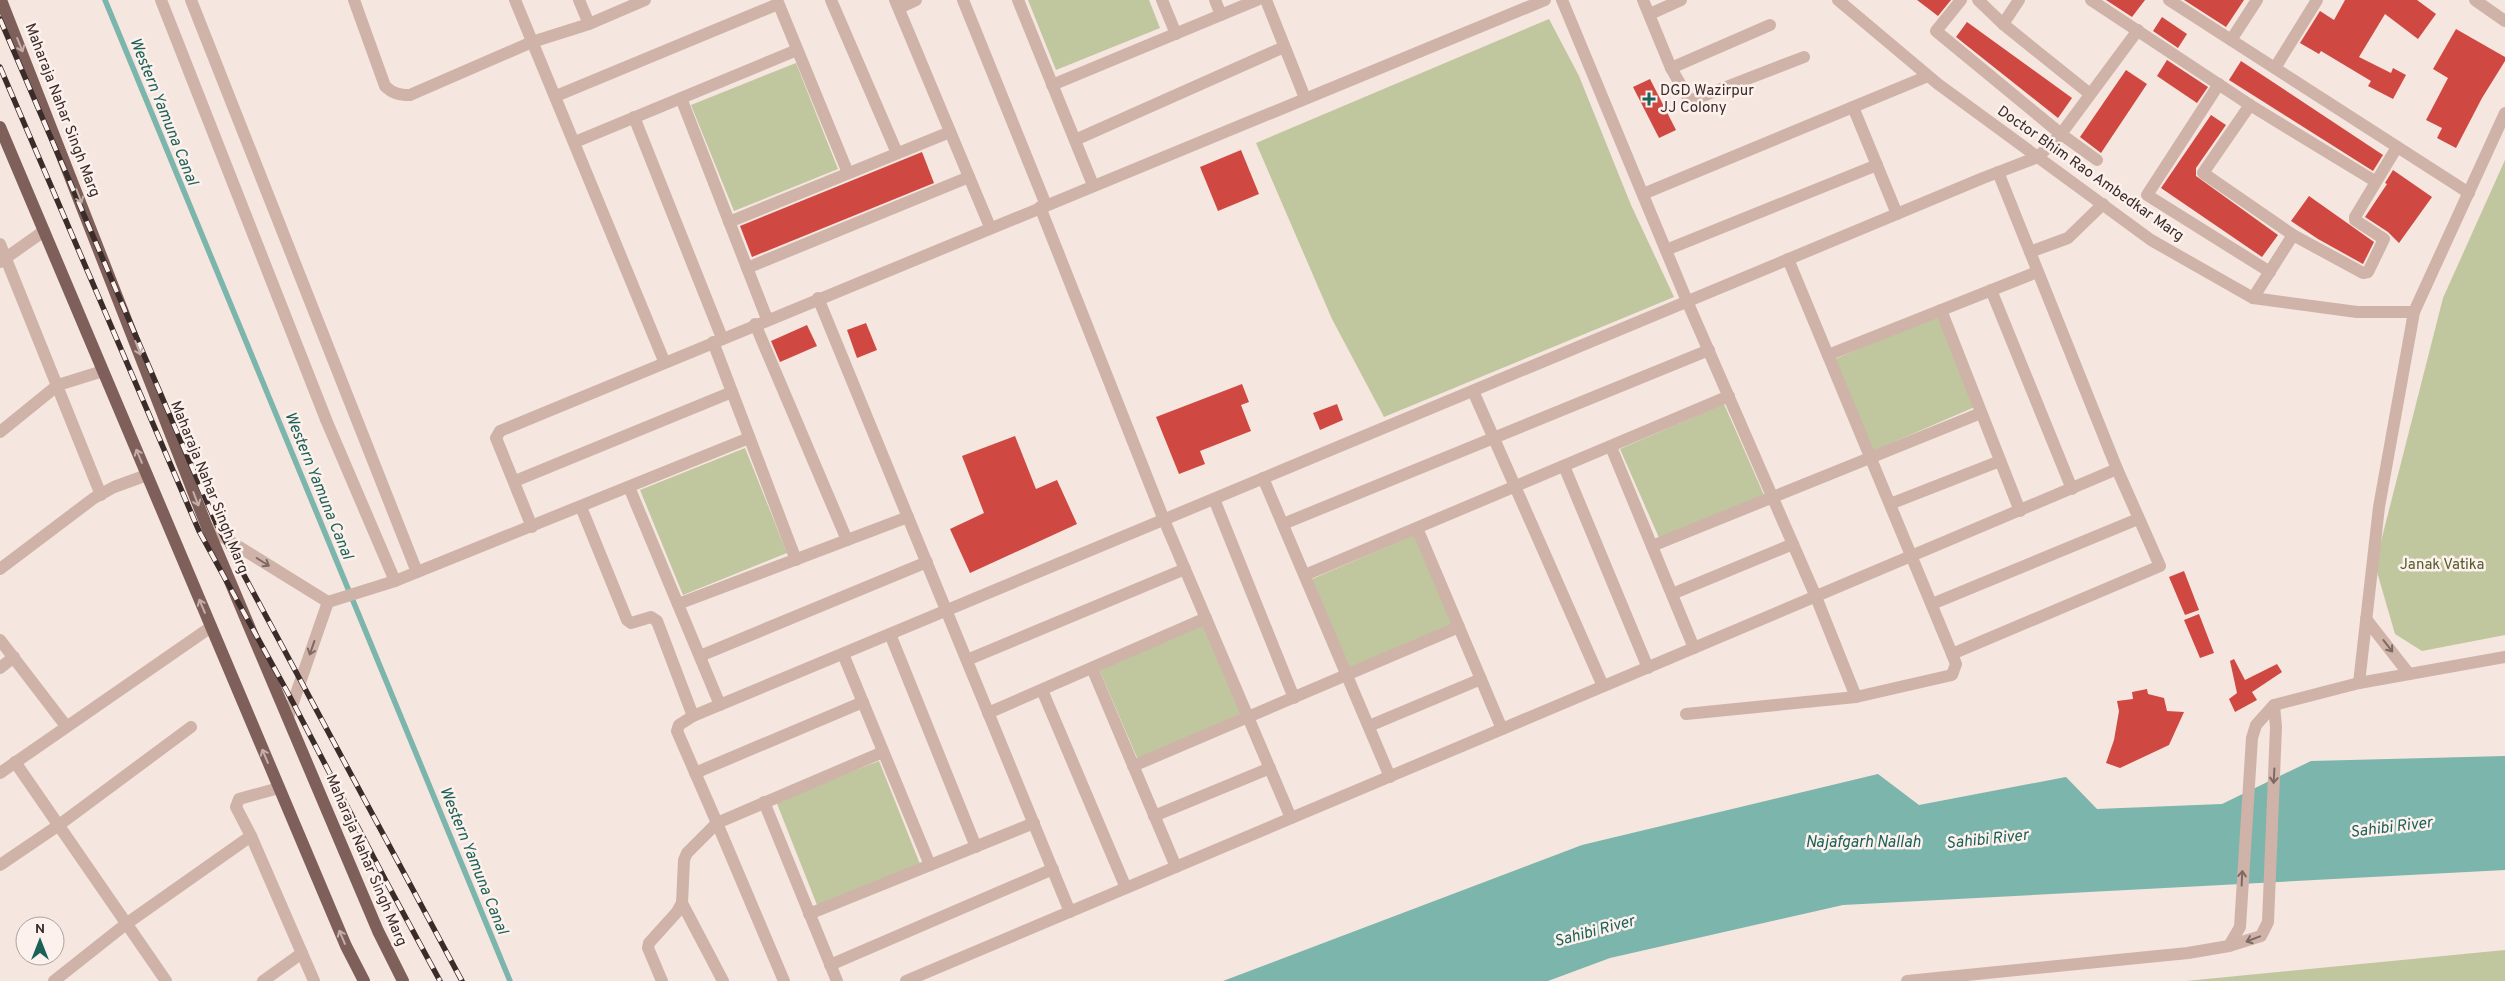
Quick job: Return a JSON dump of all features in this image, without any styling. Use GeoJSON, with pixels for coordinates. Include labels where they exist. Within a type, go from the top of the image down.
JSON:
{"type":"FeatureCollection","features":[{"type":"Feature","properties":{"kind":"main road","name":"Maharaja Nahar Singh Marg"},"geometry":{"type":"LineString","coordinates":[[1,0],[207,527],[378,932],[403,981]]}},
{"type":"Feature","properties":{"kind":"main road"},"geometry":{"type":"LineString","coordinates":[[0,128],[346,946],[364,981]]}},
{"type":"Feature","properties":{"kind":"street"},"geometry":{"type":"LineString","coordinates":[[160,0],[326,422],[395,582]]}},
{"type":"Feature","properties":{"kind":"street"},"geometry":{"type":"LineString","coordinates":[[191,0],[417,572]]}},
{"type":"Feature","properties":{"kind":"street"},"geometry":{"type":"LineString","coordinates":[[354,0],[385,86],[391,92],[402,95],[410,94],[532,42],[588,24],[639,1]]}},
{"type":"Feature","properties":{"kind":"street"},"geometry":{"type":"LineString","coordinates":[[515,0],[664,361]]}},
{"type":"Feature","properties":{"kind":"street"},"geometry":{"type":"LineString","coordinates":[[579,0],[588,24]]}},
{"type":"Feature","properties":{"kind":"street"},"geometry":{"type":"LineString","coordinates":[[831,0],[897,153]]}},
{"type":"Feature","properties":{"kind":"street"},"geometry":{"type":"LineString","coordinates":[[916,0],[897,4],[990,227]]}},
{"type":"Feature","properties":{"kind":"street"},"geometry":{"type":"LineString","coordinates":[[963,0],[1164,520],[1292,818]]}},
{"type":"Feature","properties":{"kind":"street"},"geometry":{"type":"LineString","coordinates":[[1018,0],[1093,185]]}},
{"type":"Feature","properties":{"kind":"street"},"geometry":{"type":"LineString","coordinates":[[1162,0],[1176,34]]}},
{"type":"Feature","properties":{"kind":"street"},"geometry":{"type":"LineString","coordinates":[[1215,0],[1221,15]]}},
{"type":"Feature","properties":{"kind":"street"},"geometry":{"type":"LineString","coordinates":[[1052,85],[1257,0]]}},
{"type":"Feature","properties":{"kind":"street"},"geometry":{"type":"LineString","coordinates":[[1266,0],[1305,98]]}},
{"type":"Feature","properties":{"kind":"street"},"geometry":{"type":"LineString","coordinates":[[532,527],[496,438],[500,430],[1544,0]]}},
{"type":"Feature","properties":{"kind":"street"},"geometry":{"type":"LineString","coordinates":[[1562,0],[1687,302],[1816,597],[1856,697]]}},
{"type":"Feature","properties":{"kind":"street"},"geometry":{"type":"LineString","coordinates":[[1642,0],[1687,99],[1693,102],[1804,57]]}},
{"type":"Feature","properties":{"kind":"street"},"geometry":{"type":"LineString","coordinates":[[1650,14],[1682,0]]}},
{"type":"Feature","properties":{"kind":"street","name":"Doctor Bhim Rao Ambedkar Marg"},"geometry":{"type":"LineString","coordinates":[[1838,0],[1928,76],[2151,240],[2253,298],[2357,312],[2414,312]]}},
{"type":"Feature","properties":{"kind":"street"},"geometry":{"type":"LineString","coordinates":[[1961,0],[1936,31],[2061,134],[2097,160]]}},
{"type":"Feature","properties":{"kind":"street"},"geometry":{"type":"LineString","coordinates":[[1978,0],[2003,24],[2090,94]]}},
{"type":"Feature","properties":{"kind":"street"},"geometry":{"type":"LineString","coordinates":[[2003,24],[2019,0]]}},
{"type":"Feature","properties":{"kind":"street"},"geometry":{"type":"LineString","coordinates":[[2091,0],[2250,105],[2373,180],[2374,183]]}},
{"type":"Feature","properties":{"kind":"street"},"geometry":{"type":"LineString","coordinates":[[2170,0],[2469,193]]}},
{"type":"Feature","properties":{"kind":"street"},"geometry":{"type":"LineString","coordinates":[[2231,40],[2257,0]]}},
{"type":"Feature","properties":{"kind":"street"},"geometry":{"type":"LineString","coordinates":[[2275,68],[2317,0]]}},
{"type":"Feature","properties":{"kind":"street"},"geometry":{"type":"LineString","coordinates":[[2474,0],[2505,21]]}},
{"type":"Feature","properties":{"kind":"street"},"geometry":{"type":"LineString","coordinates":[[556,96],[778,2],[848,173]]}},
{"type":"Feature","properties":{"kind":"street"},"geometry":{"type":"LineString","coordinates":[[1672,68],[1770,25]]}},
{"type":"Feature","properties":{"kind":"street"},"geometry":{"type":"LineString","coordinates":[[784,981],[677,731],[679,725],[692,716],[2038,157],[2061,134],[2138,30]]}},
{"type":"Feature","properties":{"kind":"street"},"geometry":{"type":"LineString","coordinates":[[1075,140],[1284,47]]}},
{"type":"Feature","properties":{"kind":"street"},"geometry":{"type":"LineString","coordinates":[[574,142],[797,50]]}},
{"type":"Feature","properties":{"kind":"street"},"geometry":{"type":"LineString","coordinates":[[1643,194],[1928,76]]}},
{"type":"Feature","properties":{"kind":"street"},"geometry":{"type":"LineString","coordinates":[[2219,84],[2147,195],[2270,272]]}},
{"type":"Feature","properties":{"kind":"street"},"geometry":{"type":"LineString","coordinates":[[681,98],[767,319]]}},
{"type":"Feature","properties":{"kind":"street"},"geometry":{"type":"LineString","coordinates":[[2250,105],[2203,173],[2293,234],[2363,272],[2368,272],[2384,239],[2354,219],[2397,146]]}},
{"type":"Feature","properties":{"kind":"street"},"geometry":{"type":"LineString","coordinates":[[1852,107],[1897,214]]}},
{"type":"Feature","properties":{"kind":"street"},"geometry":{"type":"LineString","coordinates":[[2359,682],[2379,507],[2414,312],[2505,113]]}},
{"type":"Feature","properties":{"kind":"street"},"geometry":{"type":"LineString","coordinates":[[634,117],[717,340],[732,392],[796,560]]}},
{"type":"Feature","properties":{"kind":"street"},"geometry":{"type":"LineString","coordinates":[[729,222],[950,132]]}},
{"type":"Feature","properties":{"kind":"street"},"geometry":{"type":"LineString","coordinates":[[1666,250],[1877,165]]}},
{"type":"Feature","properties":{"kind":"street"},"geometry":{"type":"LineString","coordinates":[[1952,654],[2159,568],[2160,564],[2117,470],[1998,172]]}},
{"type":"Feature","properties":{"kind":"street"},"geometry":{"type":"LineString","coordinates":[[747,268],[969,177]]}},
{"type":"Feature","properties":{"kind":"street"},"geometry":{"type":"LineString","coordinates":[[2030,252],[2068,238],[2103,204]]}},
{"type":"Feature","properties":{"kind":"street"},"geometry":{"type":"LineString","coordinates":[[3,260],[44,232]]}},
{"type":"Feature","properties":{"kind":"street"},"geometry":{"type":"LineString","coordinates":[[2253,298],[2293,234]]}},
{"type":"Feature","properties":{"kind":"street"},"geometry":{"type":"LineString","coordinates":[[0,244],[3,260],[58,384],[101,495]]}},
{"type":"Feature","properties":{"kind":"street"},"geometry":{"type":"LineString","coordinates":[[1686,714],[1856,697],[1952,675],[1956,670],[1956,664],[1932,604],[1788,260]]}},
{"type":"Feature","properties":{"kind":"street"},"geometry":{"type":"LineString","coordinates":[[1828,355],[2038,272]]}},
{"type":"Feature","properties":{"kind":"street"},"geometry":{"type":"LineString","coordinates":[[1991,290],[2072,489]]}},
{"type":"Feature","properties":{"kind":"street"},"geometry":{"type":"LineString","coordinates":[[818,298],[1070,912]]}},
{"type":"Feature","properties":{"kind":"street"},"geometry":{"type":"LineString","coordinates":[[1941,310],[2020,510]]}},
{"type":"Feature","properties":{"kind":"street"},"geometry":{"type":"LineString","coordinates":[[754,324],[847,540]]}},
{"type":"Feature","properties":{"kind":"street"},"geometry":{"type":"LineString","coordinates":[[1283,524],[1709,350]]}},
{"type":"Feature","properties":{"kind":"street"},"geometry":{"type":"LineString","coordinates":[[0,432],[58,384],[103,371]]}},
{"type":"Feature","properties":{"kind":"street"},"geometry":{"type":"LineString","coordinates":[[1473,391],[1603,686]]}},
{"type":"Feature","properties":{"kind":"street"},"geometry":{"type":"LineString","coordinates":[[515,481],[732,392]]}},
{"type":"Feature","properties":{"kind":"street"},"geometry":{"type":"LineString","coordinates":[[1305,575],[1729,396]]}},
{"type":"Feature","properties":{"kind":"street"},"geometry":{"type":"LineString","coordinates":[[1652,546],[1981,413]]}},
{"type":"Feature","properties":{"kind":"street"},"geometry":{"type":"LineString","coordinates":[[207,527],[332,601],[395,582],[749,438]]}},
{"type":"Feature","properties":{"kind":"street"},"geometry":{"type":"LineString","coordinates":[[1610,447],[1694,648]]}},
{"type":"Feature","properties":{"kind":"street"},"geometry":{"type":"LineString","coordinates":[[1890,504],[2000,461]]}},
{"type":"Feature","properties":{"kind":"street"},"geometry":{"type":"LineString","coordinates":[[1564,466],[1648,668]]}},
{"type":"Feature","properties":{"kind":"street"},"geometry":{"type":"LineString","coordinates":[[906,981],[2117,470]]}},
{"type":"Feature","properties":{"kind":"street"},"geometry":{"type":"LineString","coordinates":[[0,569],[101,495],[114,487],[146,475]]}},
{"type":"Feature","properties":{"kind":"street"},"geometry":{"type":"LineString","coordinates":[[1264,478],[1390,776]]}},
{"type":"Feature","properties":{"kind":"street"},"geometry":{"type":"LineString","coordinates":[[629,487],[720,705]]}},
{"type":"Feature","properties":{"kind":"street"},"geometry":{"type":"LineString","coordinates":[[1214,499],[1294,698]]}},
{"type":"Feature","properties":{"kind":"street"},"geometry":{"type":"LineString","coordinates":[[581,507],[627,620],[631,624],[651,617],[657,621],[692,716]]}},
{"type":"Feature","properties":{"kind":"street"},"geometry":{"type":"LineString","coordinates":[[678,604],[908,517]]}},
{"type":"Feature","properties":{"kind":"street"},"geometry":{"type":"LineString","coordinates":[[1932,604],[2138,519]]}},
{"type":"Feature","properties":{"kind":"street"},"geometry":{"type":"LineString","coordinates":[[1417,528],[1502,729]]}},
{"type":"Feature","properties":{"kind":"street"},"geometry":{"type":"LineString","coordinates":[[1672,594],[1793,544]]}},
{"type":"Feature","properties":{"kind":"street"},"geometry":{"type":"LineString","coordinates":[[700,656],[926,562]]}},
{"type":"Feature","properties":{"kind":"street"},"geometry":{"type":"LineString","coordinates":[[967,660],[1185,569]]}},
{"type":"Feature","properties":{"kind":"street"},"geometry":{"type":"LineString","coordinates":[[288,717],[332,601]]}},
{"type":"Feature","properties":{"kind":"street"},"geometry":{"type":"LineString","coordinates":[[988,713],[1206,618]]}},
{"type":"Feature","properties":{"kind":"street"},"geometry":{"type":"LineString","coordinates":[[2366,619],[2409,674]]}},
{"type":"Feature","properties":{"kind":"street"},"geometry":{"type":"LineString","coordinates":[[0,773],[211,627]]}},
{"type":"Feature","properties":{"kind":"street"},"geometry":{"type":"LineString","coordinates":[[1133,766],[1459,628]]}},
{"type":"Feature","properties":{"kind":"street"},"geometry":{"type":"LineString","coordinates":[[890,634],[976,846]]}},
{"type":"Feature","properties":{"kind":"street"},"geometry":{"type":"LineString","coordinates":[[0,640],[66,726]]}},
{"type":"Feature","properties":{"kind":"street"},"geometry":{"type":"LineString","coordinates":[[843,654],[930,865]]}},
{"type":"Feature","properties":{"kind":"street"},"geometry":{"type":"LineString","coordinates":[[0,668],[14,657]]}},
{"type":"Feature","properties":{"kind":"street"},"geometry":{"type":"LineString","coordinates":[[2229,946],[2240,927],[2248,784],[2256,724],[2274,705],[2359,682],[2505,657]]}},
{"type":"Feature","properties":{"kind":"street"},"geometry":{"type":"LineString","coordinates":[[1092,668],[1176,867]]}},
{"type":"Feature","properties":{"kind":"street"},"geometry":{"type":"LineString","coordinates":[[1369,726],[1481,680]]}},
{"type":"Feature","properties":{"kind":"street"},"geometry":{"type":"LineString","coordinates":[[1042,690],[1126,888]]}},
{"type":"Feature","properties":{"kind":"street"},"geometry":{"type":"LineString","coordinates":[[695,773],[863,702]]}},
{"type":"Feature","properties":{"kind":"street"},"geometry":{"type":"LineString","coordinates":[[1907,981],[2188,953],[2257,939],[2268,922],[2276,727],[2274,705]]}},
{"type":"Feature","properties":{"kind":"street"},"geometry":{"type":"LineString","coordinates":[[0,865],[59,825],[191,727]]}},
{"type":"Feature","properties":{"kind":"street"},"geometry":{"type":"LineString","coordinates":[[662,981],[648,948],[649,943],[677,912],[682,903],[684,860],[687,853],[717,823],[883,752]]}},
{"type":"Feature","properties":{"kind":"street"},"geometry":{"type":"LineString","coordinates":[[15,762],[166,981]]}},
{"type":"Feature","properties":{"kind":"street"},"geometry":{"type":"LineString","coordinates":[[1154,816],[1270,768]]}},
{"type":"Feature","properties":{"kind":"street"},"geometry":{"type":"LineString","coordinates":[[279,788],[239,799],[236,807],[314,981]]}},
{"type":"Feature","properties":{"kind":"street"},"geometry":{"type":"LineString","coordinates":[[764,802],[837,981]]}},
{"type":"Feature","properties":{"kind":"street"},"geometry":{"type":"LineString","coordinates":[[809,914],[1034,823]]}},
{"type":"Feature","properties":{"kind":"street"},"geometry":{"type":"LineString","coordinates":[[54,981],[126,924],[250,836]]}},
{"type":"Feature","properties":{"kind":"street"},"geometry":{"type":"LineString","coordinates":[[830,965],[1053,869]]}},
{"type":"Feature","properties":{"kind":"street"},"geometry":{"type":"LineString","coordinates":[[682,903],[723,981]]}},
{"type":"Feature","properties":{"kind":"street"},"geometry":{"type":"LineString","coordinates":[[262,981],[302,953]]}},
{"type":"Feature","properties":{"kind":"green space"},"geometry":{"type":"Polygon","coordinates":[[[1028,0],[1149,0],[1160,28],[1056,70],[1028,0]]]}},
{"type":"Feature","properties":{"kind":"green space"},"geometry":{"type":"Polygon","coordinates":[[[1549,19],[1579,76],[1631,205],[1674,297],[1384,417],[1332,319],[1256,143],[1549,19]]]}},
{"type":"Feature","properties":{"kind":"green space"},"geometry":{"type":"Polygon","coordinates":[[[796,63],[838,169],[734,211],[691,105],[796,63]]]}},
{"type":"Feature","properties":{"kind":"green space","name":"Janak Vatika"},"geometry":{"type":"Polygon","coordinates":[[[2505,160],[2505,635],[2422,651],[2395,634],[2375,565],[2443,298],[2505,160]]]}},
{"type":"Feature","properties":{"kind":"green space"},"geometry":{"type":"Polygon","coordinates":[[[1937,315],[1977,406],[1873,451],[1833,360],[1937,315]]]}},
{"type":"Feature","properties":{"kind":"green space"},"geometry":{"type":"Polygon","coordinates":[[[1724,404],[1764,495],[1660,540],[1620,449],[1724,404]]]}},
{"type":"Feature","properties":{"kind":"green space"},"geometry":{"type":"Polygon","coordinates":[[[745,448],[787,553],[683,595],[640,490],[745,448]]]}},
{"type":"Feature","properties":{"kind":"green space"},"geometry":{"type":"Polygon","coordinates":[[[1414,535],[1454,627],[1350,672],[1310,580],[1414,535]]]}},
{"type":"Feature","properties":{"kind":"green space"},"geometry":{"type":"Polygon","coordinates":[[[1203,624],[1243,715],[1138,760],[1099,669],[1203,624]]]}},
{"type":"Feature","properties":{"kind":"green space"},"geometry":{"type":"Polygon","coordinates":[[[879,761],[920,864],[817,905],[776,801],[879,761]]]}},
{"type":"Feature","properties":{"kind":"green space"},"geometry":{"type":"Polygon","coordinates":[[[2505,950],[2505,981],[2186,981],[2505,950]]]}},
{"type":"Feature","properties":{"kind":"water","name":"Najafgarh Nallah"},"geometry":{"type":"Polygon","coordinates":[[[2505,756],[2505,870],[1843,905],[1610,958],[1548,981],[1223,981],[1582,845],[1878,774],[1919,805],[2066,777],[2097,809],[2222,804],[2311,761],[2505,756]]]}},
{"type":"Feature","properties":{"kind":"building"},"geometry":{"type":"Polygon","coordinates":[[[1917,0],[1951,0],[1938,16],[1917,0]]]}},
{"type":"Feature","properties":{"kind":"building"},"geometry":{"type":"Polygon","coordinates":[[[2106,0],[2145,0],[2132,17],[2106,0]]]}},
{"type":"Feature","properties":{"kind":"building"},"geometry":{"type":"Polygon","coordinates":[[[2184,0],[2244,0],[2226,27],[2184,0]]]}},
{"type":"Feature","properties":{"kind":"building"},"geometry":{"type":"Polygon","coordinates":[[[2345,0],[2417,0],[2436,14],[2418,39],[2385,14],[2359,57],[2391,73],[2393,68],[2406,75],[2393,99],[2368,86],[2371,81],[2321,51],[2319,54],[2300,43],[2320,11],[2334,20],[2345,0]]]}},
{"type":"Feature","properties":{"kind":"building"},"geometry":{"type":"Polygon","coordinates":[[[2162,17],[2187,34],[2178,48],[2153,31],[2162,17]]]}},
{"type":"Feature","properties":{"kind":"building"},"geometry":{"type":"Polygon","coordinates":[[[1967,22],[2072,98],[2058,118],[1956,37],[1967,22]]]}},
{"type":"Feature","properties":{"kind":"building"},"geometry":{"type":"Polygon","coordinates":[[[2456,29],[2505,57],[2505,61],[2482,98],[2456,148],[2437,138],[2442,128],[2426,120],[2448,78],[2433,69],[2456,29]]]}},
{"type":"Feature","properties":{"kind":"building"},"geometry":{"type":"Polygon","coordinates":[[[2167,60],[2208,87],[2197,103],[2157,76],[2167,60]]]}},
{"type":"Feature","properties":{"kind":"building"},"geometry":{"type":"Polygon","coordinates":[[[2241,61],[2383,155],[2373,171],[2229,80],[2241,61]]]}},
{"type":"Feature","properties":{"kind":"building"},"geometry":{"type":"Polygon","coordinates":[[[2126,70],[2147,84],[2101,153],[2080,137],[2126,70]]]}},
{"type":"Feature","properties":{"kind":"building"},"geometry":{"type":"Polygon","coordinates":[[[1650,79],[1676,130],[1659,138],[1633,87],[1650,79]]]}},
{"type":"Feature","properties":{"kind":"building"},"geometry":{"type":"Polygon","coordinates":[[[2211,115],[2226,125],[2196,168],[2196,176],[2278,235],[2262,257],[2161,188],[2211,115]]]}},
{"type":"Feature","properties":{"kind":"building"},"geometry":{"type":"Polygon","coordinates":[[[1241,150],[1259,194],[1218,211],[1200,167],[1241,150]]]}},
{"type":"Feature","properties":{"kind":"building"},"geometry":{"type":"Polygon","coordinates":[[[922,152],[934,183],[752,257],[740,226],[922,152]]]}},
{"type":"Feature","properties":{"kind":"building"},"geometry":{"type":"Polygon","coordinates":[[[2393,170],[2432,197],[2399,243],[2388,232],[2365,217],[2387,184],[2385,183],[2393,170]]]}},
{"type":"Feature","properties":{"kind":"building"},"geometry":{"type":"Polygon","coordinates":[[[2309,196],[2374,242],[2363,264],[2318,239],[2291,221],[2309,196]]]}},
{"type":"Feature","properties":{"kind":"building"},"geometry":{"type":"Polygon","coordinates":[[[866,323],[877,350],[857,358],[847,330],[866,323]]]}},
{"type":"Feature","properties":{"kind":"building"},"geometry":{"type":"Polygon","coordinates":[[[807,325],[817,346],[780,362],[771,341],[807,325]]]}},
{"type":"Feature","properties":{"kind":"building"},"geometry":{"type":"Polygon","coordinates":[[[1242,384],[1249,402],[1241,405],[1251,431],[1200,451],[1205,464],[1179,474],[1156,417],[1242,384]]]}},
{"type":"Feature","properties":{"kind":"building"},"geometry":{"type":"Polygon","coordinates":[[[1337,404],[1343,420],[1320,430],[1313,413],[1337,404]]]}},
{"type":"Feature","properties":{"kind":"building"},"geometry":{"type":"Polygon","coordinates":[[[1015,436],[1036,489],[1057,480],[1077,524],[970,573],[950,529],[984,513],[962,456],[1015,436]]]}},
{"type":"Feature","properties":{"kind":"building"},"geometry":{"type":"Polygon","coordinates":[[[2184,571],[2199,610],[2185,615],[2169,577],[2184,571]]]}},
{"type":"Feature","properties":{"kind":"building"},"geometry":{"type":"Polygon","coordinates":[[[2199,614],[2214,653],[2200,658],[2184,620],[2199,614]]]}},
{"type":"Feature","properties":{"kind":"building"},"geometry":{"type":"Polygon","coordinates":[[[2234,659],[2245,680],[2277,664],[2282,672],[2252,692],[2257,700],[2235,712],[2229,699],[2237,693],[2230,661],[2234,659]]]}},
{"type":"Feature","properties":{"kind":"building"},"geometry":{"type":"Polygon","coordinates":[[[2147,689],[2148,694],[2164,698],[2167,711],[2184,712],[2169,745],[2120,768],[2106,763],[2114,740],[2119,711],[2117,701],[2133,699],[2132,692],[2147,689]]]}},
{"type":"Feature","properties":{"kind":"waterway","name":"Western Yamuna Canal"},"geometry":{"type":"LineString","coordinates":[[105,0],[510,981]]}},
{"type":"Feature","properties":{"kind":"railway"},"geometry":{"type":"LineString","coordinates":[[0,19],[216,523],[462,981]]}},
{"type":"Feature","properties":{"kind":"railway"},"geometry":{"type":"LineString","coordinates":[[0,67],[199,531],[289,695],[440,981]]}},
{"type":"Feature","properties":{"kind":"place","name":"DGD Wazirpur JJ Colony"},"geometry":{"type":"Point","coordinates":[1649,99]}},
{"type":"Feature","properties":{"kind":"water label","name":"Sahibi River"},"geometry":{"type":"Point","coordinates":[2391,826]}},
{"type":"Feature","properties":{"kind":"water label","name":"Sahibi River"},"geometry":{"type":"Point","coordinates":[1987,838]}},
{"type":"Feature","properties":{"kind":"water label","name":"Sahibi River"},"geometry":{"type":"Point","coordinates":[1594,930]}}]}
